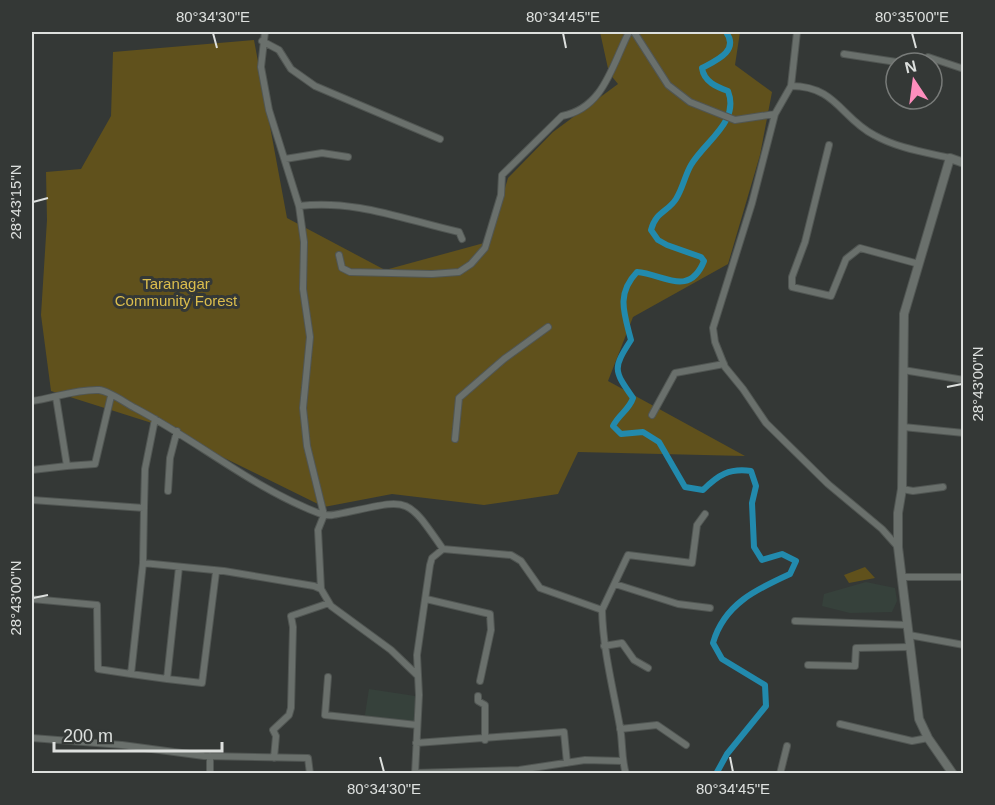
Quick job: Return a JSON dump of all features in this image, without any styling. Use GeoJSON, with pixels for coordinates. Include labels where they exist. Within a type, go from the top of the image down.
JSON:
{"type":"FeatureCollection","features":[{"type":"Feature","properties":{"kind":"street"},"geometry":{"type":"LineString","coordinates":[[265,32],[262,41],[261,67],[269,110],[299,206],[304,242],[304,296],[310,337],[303,408],[307,446],[324,515],[318,530],[321,589],[329,603],[391,650],[417,675]]}},
{"type":"Feature","properties":{"kind":"street"},"geometry":{"type":"LineString","coordinates":[[339,255],[342,268],[350,272],[432,274],[459,272],[471,264],[484,248],[501,195],[502,175],[562,116],[574,114],[594,101],[606,84],[629,32]]}},
{"type":"Feature","properties":{"kind":"street"},"geometry":{"type":"LineString","coordinates":[[634,32],[668,86],[690,102],[718,111],[735,120],[775,114]]}},
{"type":"Feature","properties":{"kind":"street"},"geometry":{"type":"LineString","coordinates":[[797,32],[792,86],[775,114],[737,256],[713,328],[715,342],[724,364],[766,423],[828,484],[882,529],[898,547]]}},
{"type":"Feature","properties":{"kind":"street"},"geometry":{"type":"LineString","coordinates":[[262,41],[279,50],[291,69],[315,86],[440,139]]}},
{"type":"Feature","properties":{"kind":"street"},"geometry":{"type":"LineString","coordinates":[[844,54],[884,60]]}},
{"type":"Feature","properties":{"kind":"street"},"geometry":{"type":"LineString","coordinates":[[944,62],[963,69]]}},
{"type":"Feature","properties":{"kind":"street"},"geometry":{"type":"LineString","coordinates":[[792,86],[816,88],[870,134],[894,145],[963,163]]}},
{"type":"Feature","properties":{"kind":"street"},"geometry":{"type":"LineString","coordinates":[[829,146],[805,242],[792,277],[792,287],[831,296],[846,259],[860,249],[919,264]]}},
{"type":"Feature","properties":{"kind":"street"},"geometry":{"type":"LineString","coordinates":[[285,159],[322,153],[348,157]]}},
{"type":"Feature","properties":{"kind":"street"},"geometry":{"type":"LineString","coordinates":[[950,158],[904,314],[902,489],[898,513],[898,547],[920,718],[928,738],[953,774]]}},
{"type":"Feature","properties":{"kind":"street"},"geometry":{"type":"LineString","coordinates":[[299,206],[342,204],[373,209],[459,232],[462,239]]}},
{"type":"Feature","properties":{"kind":"street"},"geometry":{"type":"LineString","coordinates":[[455,439],[459,398],[504,359],[548,327]]}},
{"type":"Feature","properties":{"kind":"street"},"geometry":{"type":"LineString","coordinates":[[652,415],[675,374],[724,364]]}},
{"type":"Feature","properties":{"kind":"street"},"geometry":{"type":"LineString","coordinates":[[903,370],[963,380]]}},
{"type":"Feature","properties":{"kind":"street"},"geometry":{"type":"LineString","coordinates":[[32,401],[56,398],[75,392],[98,390],[177,431],[268,489],[324,515],[394,503],[406,504],[415,511],[443,549]]}},
{"type":"Feature","properties":{"kind":"street"},"geometry":{"type":"LineString","coordinates":[[32,470],[95,464],[111,396]]}},
{"type":"Feature","properties":{"kind":"street"},"geometry":{"type":"LineString","coordinates":[[56,398],[67,466]]}},
{"type":"Feature","properties":{"kind":"street"},"geometry":{"type":"LineString","coordinates":[[131,674],[143,563],[145,469],[155,419]]}},
{"type":"Feature","properties":{"kind":"street"},"geometry":{"type":"LineString","coordinates":[[903,427],[963,433]]}},
{"type":"Feature","properties":{"kind":"street"},"geometry":{"type":"LineString","coordinates":[[168,491],[170,458],[177,431]]}},
{"type":"Feature","properties":{"kind":"street"},"geometry":{"type":"LineString","coordinates":[[902,489],[914,491],[943,488]]}},
{"type":"Feature","properties":{"kind":"street"},"geometry":{"type":"LineString","coordinates":[[32,500],[144,508]]}},
{"type":"Feature","properties":{"kind":"street"},"geometry":{"type":"LineString","coordinates":[[626,774],[604,646],[602,610],[628,555],[692,563],[698,525],[705,514]]}},
{"type":"Feature","properties":{"kind":"street"},"geometry":{"type":"LineString","coordinates":[[602,610],[540,588],[521,561],[511,555],[443,549],[432,558],[417,655],[415,773],[519,770],[567,763],[622,761]]}},
{"type":"Feature","properties":{"kind":"street"},"geometry":{"type":"LineString","coordinates":[[143,563],[321,589]]}},
{"type":"Feature","properties":{"kind":"street"},"geometry":{"type":"LineString","coordinates":[[167,679],[179,567]]}},
{"type":"Feature","properties":{"kind":"street"},"geometry":{"type":"LineString","coordinates":[[32,599],[97,605],[98,669],[202,683],[216,572]]}},
{"type":"Feature","properties":{"kind":"street"},"geometry":{"type":"LineString","coordinates":[[903,577],[963,577]]}},
{"type":"Feature","properties":{"kind":"street"},"geometry":{"type":"LineString","coordinates":[[615,584],[669,602],[710,608]]}},
{"type":"Feature","properties":{"kind":"street"},"geometry":{"type":"LineString","coordinates":[[426,599],[490,614],[491,630],[480,681]]}},
{"type":"Feature","properties":{"kind":"street"},"geometry":{"type":"LineString","coordinates":[[274,758],[276,736],[273,730],[289,715],[291,708],[293,627],[291,616],[329,603]]}},
{"type":"Feature","properties":{"kind":"street"},"geometry":{"type":"LineString","coordinates":[[795,621],[908,625]]}},
{"type":"Feature","properties":{"kind":"street"},"geometry":{"type":"LineString","coordinates":[[909,635],[963,645]]}},
{"type":"Feature","properties":{"kind":"street"},"geometry":{"type":"LineString","coordinates":[[604,646],[622,642],[634,660],[648,669]]}},
{"type":"Feature","properties":{"kind":"street"},"geometry":{"type":"LineString","coordinates":[[808,665],[855,666],[856,648],[910,647]]}},
{"type":"Feature","properties":{"kind":"street"},"geometry":{"type":"LineString","coordinates":[[328,677],[325,715],[417,725]]}},
{"type":"Feature","properties":{"kind":"street"},"geometry":{"type":"LineString","coordinates":[[478,696],[478,700],[485,705],[485,740]]}},
{"type":"Feature","properties":{"kind":"street"},"geometry":{"type":"LineString","coordinates":[[840,724],[912,741],[928,738]]}},
{"type":"Feature","properties":{"kind":"street"},"geometry":{"type":"LineString","coordinates":[[620,729],[657,725],[686,745]]}},
{"type":"Feature","properties":{"kind":"street"},"geometry":{"type":"LineString","coordinates":[[416,743],[485,740],[564,732],[567,763]]}},
{"type":"Feature","properties":{"kind":"street"},"geometry":{"type":"LineString","coordinates":[[32,738],[122,745],[210,756],[309,758],[310,774]]}},
{"type":"Feature","properties":{"kind":"street"},"geometry":{"type":"LineString","coordinates":[[780,774],[787,746]]}},
{"type":"Feature","properties":{"kind":"street"},"geometry":{"type":"LineString","coordinates":[[210,756],[210,774]]}},
{"type":"Feature","properties":{"kind":"shaded area"},"geometry":{"type":"Polygon","coordinates":[[[866,582],[895,588],[897,601],[892,612],[850,613],[822,606],[824,594],[866,582]]]}},
{"type":"Feature","properties":{"kind":"shaded area"},"geometry":{"type":"Polygon","coordinates":[[[369,689],[415,696],[415,722],[385,721],[365,715],[369,689]]]}},
{"type":"Feature","properties":{"kind":"green space","name":"Taranagar Community Forest"},"geometry":{"type":"Polygon","coordinates":[[[600,32],[740,32],[735,65],[772,92],[760,155],[728,264],[633,317],[608,381],[745,456],[578,452],[558,494],[484,505],[392,494],[324,507],[155,424],[51,391],[41,315],[47,220],[46,172],[81,169],[111,116],[113,52],[254,40],[287,218],[385,270],[484,243],[496,218],[508,178],[553,132],[618,84],[609,73],[600,32]]]}},
{"type":"Feature","properties":{"kind":"green space"},"geometry":{"type":"Polygon","coordinates":[[[865,567],[875,578],[849,583],[844,575],[865,567]]]}},
{"type":"Feature","properties":{"kind":"waterway"},"geometry":{"type":"LineString","coordinates":[[716,774],[727,754],[766,706],[765,685],[722,659],[713,643],[718,629],[733,608],[754,592],[790,574],[796,561],[782,554],[762,560],[754,547],[752,503],[756,486],[751,471],[724,474],[703,490],[685,487],[659,442],[643,432],[621,434],[613,426],[633,398],[622,381],[618,369],[618,363],[631,340],[624,304],[624,296],[630,280],[637,272],[675,281],[691,279],[704,261],[701,257],[658,240],[651,230],[659,215],[676,199],[691,165],[719,131],[729,112],[728,91],[715,86],[708,80],[702,68],[719,59],[728,50],[730,39],[726,32]]}}]}
